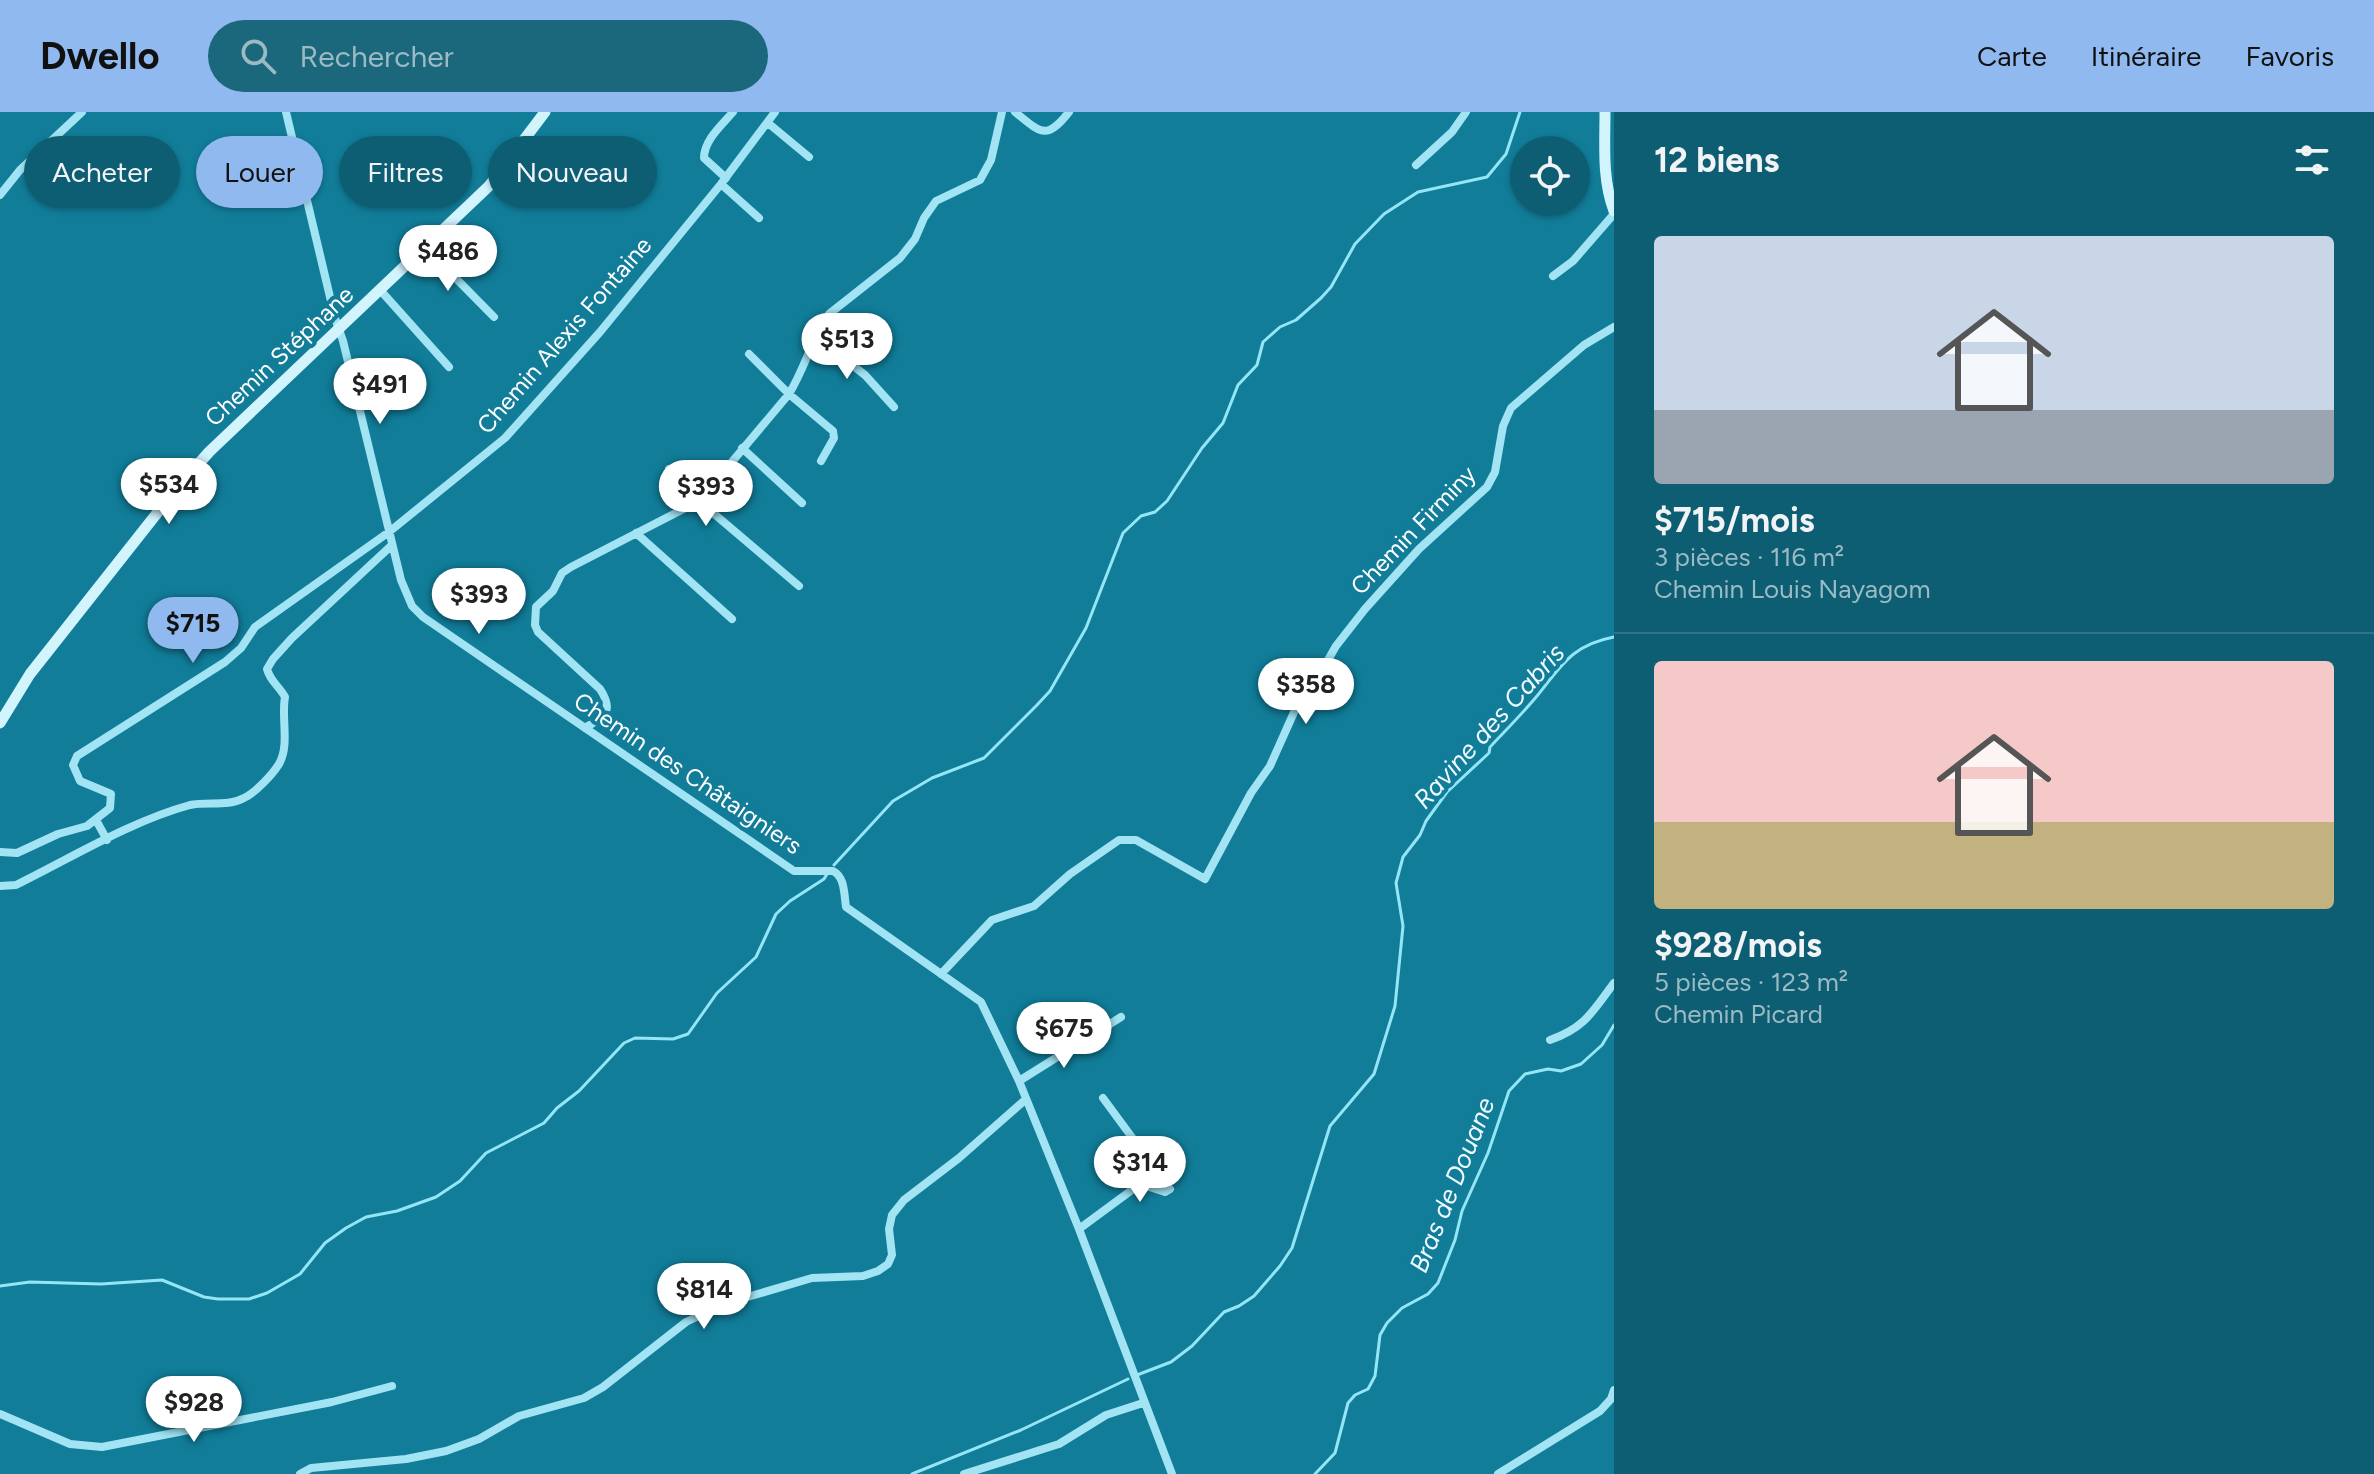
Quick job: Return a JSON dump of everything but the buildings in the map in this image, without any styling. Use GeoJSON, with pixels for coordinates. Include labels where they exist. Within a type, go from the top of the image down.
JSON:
{"type":"FeatureCollection","features":[{"type":"Feature","properties":{"kind":"main road","name":"Chemin Stéphane"},"geometry":{"type":"LineString","coordinates":[[0,723],[30,674],[173,493],[219,442],[489,186],[545,112]]}},
{"type":"Feature","properties":{"kind":"main road"},"geometry":{"type":"LineString","coordinates":[[1605,112],[1607,189],[1614,212]]}},
{"type":"Feature","properties":{"kind":"street"},"geometry":{"type":"LineString","coordinates":[[0,195],[20,170],[82,112]]}},
{"type":"Feature","properties":{"kind":"street","name":"Chemin des Châtaigniers"},"geometry":{"type":"LineString","coordinates":[[286,112],[392,545],[405,594],[412,606],[423,617],[794,871],[838,873],[846,907],[981,1002],[1019,1081],[1079,1229],[1172,1474]]}},
{"type":"Feature","properties":{"kind":"street"},"geometry":{"type":"LineString","coordinates":[[733,112],[714,134],[703,152],[704,158],[759,218]]}},
{"type":"Feature","properties":{"kind":"street","name":"Chemin Alexis Fontaine"},"geometry":{"type":"LineString","coordinates":[[96,820],[110,808],[111,794],[80,781],[73,765],[77,756],[225,662],[241,648],[255,627],[389,532],[505,438],[600,332],[724,181],[775,112]]}},
{"type":"Feature","properties":{"kind":"street"},"geometry":{"type":"LineString","coordinates":[[585,728],[604,716],[608,707],[606,698],[538,632],[535,625],[536,607],[553,591],[562,573],[571,567],[699,501],[789,394],[801,374],[821,325],[842,301],[908,248],[936,201],[980,180],[991,160],[1002,112]]}},
{"type":"Feature","properties":{"kind":"street"},"geometry":{"type":"LineString","coordinates":[[1015,112],[1036,129],[1046,132],[1055,129],[1069,112]]}},
{"type":"Feature","properties":{"kind":"street"},"geometry":{"type":"LineString","coordinates":[[1416,165],[1452,132],[1466,112]]}},
{"type":"Feature","properties":{"kind":"street"},"geometry":{"type":"LineString","coordinates":[[768,123],[809,157]]}},
{"type":"Feature","properties":{"kind":"street"},"geometry":{"type":"LineString","coordinates":[[1553,276],[1573,261],[1614,212]]}},
{"type":"Feature","properties":{"kind":"street"},"geometry":{"type":"LineString","coordinates":[[426,248],[494,317]]}},
{"type":"Feature","properties":{"kind":"street"},"geometry":{"type":"LineString","coordinates":[[381,291],[449,367]]}},
{"type":"Feature","properties":{"kind":"street","name":"Chemin Firminy"},"geometry":{"type":"LineString","coordinates":[[941,974],[992,920],[1034,906],[1070,874],[1119,840],[1136,840],[1205,879],[1251,793],[1270,766],[1295,710],[1336,646],[1419,549],[1487,487],[1495,472],[1503,426],[1511,408],[1584,345],[1614,327]]}},
{"type":"Feature","properties":{"kind":"street"},"geometry":{"type":"LineString","coordinates":[[816,337],[865,375],[894,407]]}},
{"type":"Feature","properties":{"kind":"street"},"geometry":{"type":"LineString","coordinates":[[749,354],[789,394],[833,431],[834,438],[821,461]]}},
{"type":"Feature","properties":{"kind":"street"},"geometry":{"type":"LineString","coordinates":[[742,448],[802,503]]}},
{"type":"Feature","properties":{"kind":"street"},"geometry":{"type":"LineString","coordinates":[[669,469],[699,501],[799,586]]}},
{"type":"Feature","properties":{"kind":"street"},"geometry":{"type":"LineString","coordinates":[[636,533],[732,619]]}},
{"type":"Feature","properties":{"kind":"street"},"geometry":{"type":"LineString","coordinates":[[0,886],[16,885],[107,840],[190,805],[227,803],[244,798],[259,786],[281,761],[284,746],[285,697],[280,687],[270,679],[267,669],[273,659],[392,545]]}},
{"type":"Feature","properties":{"kind":"street"},"geometry":{"type":"LineString","coordinates":[[0,852],[17,853],[96,820],[107,840]]}},
{"type":"Feature","properties":{"kind":"street"},"geometry":{"type":"LineString","coordinates":[[1550,1040],[1579,1027],[1614,983]]}},
{"type":"Feature","properties":{"kind":"street"},"geometry":{"type":"LineString","coordinates":[[1019,1081],[1121,1017]]}},
{"type":"Feature","properties":{"kind":"street"},"geometry":{"type":"LineString","coordinates":[[1103,1098],[1170,1189],[1165,1192],[1140,1184]]}},
{"type":"Feature","properties":{"kind":"street"},"geometry":{"type":"LineString","coordinates":[[300,1474],[311,1468],[406,1459],[446,1451],[479,1439],[519,1416],[584,1398],[603,1387],[686,1322],[724,1304],[812,1278],[863,1276],[878,1271],[888,1264],[892,1255],[889,1229],[892,1215],[904,1200],[959,1158],[1025,1100]]}},
{"type":"Feature","properties":{"kind":"street"},"geometry":{"type":"LineString","coordinates":[[1140,1184],[1141,1148]]}},
{"type":"Feature","properties":{"kind":"street"},"geometry":{"type":"LineString","coordinates":[[1079,1229],[1140,1184]]}},
{"type":"Feature","properties":{"kind":"street"},"geometry":{"type":"LineString","coordinates":[[0,1414],[70,1444],[102,1447],[332,1402],[392,1386]]}},
{"type":"Feature","properties":{"kind":"street"},"geometry":{"type":"LineString","coordinates":[[1498,1474],[1600,1411],[1611,1399],[1614,1390]]}},
{"type":"Feature","properties":{"kind":"street"},"geometry":{"type":"LineString","coordinates":[[964,1474],[1059,1444],[1106,1415],[1143,1403]]}},
{"type":"Feature","properties":{"kind":"waterway"},"geometry":{"type":"LineString","coordinates":[[834,865],[893,801],[932,778],[984,758],[1050,691],[1086,628],[1123,533],[1141,516],[1155,512],[1167,501],[1202,448],[1223,423],[1238,385],[1257,365],[1263,342],[1280,327],[1296,320],[1321,298],[1331,287],[1355,244],[1384,214],[1418,192],[1487,177],[1506,154],[1520,112]]}},
{"type":"Feature","properties":{"kind":"waterway","name":"Ravine des Cabris"},"geometry":{"type":"LineString","coordinates":[[1137,1375],[1171,1362],[1192,1346],[1224,1312],[1254,1296],[1292,1248],[1330,1126],[1374,1074],[1395,1006],[1403,926],[1396,883],[1403,857],[1447,792],[1489,753],[1490,747],[1561,666],[1588,645],[1614,637]]}},
{"type":"Feature","properties":{"kind":"waterway"},"geometry":{"type":"LineString","coordinates":[[0,1286],[30,1282],[101,1284],[162,1280],[204,1297],[218,1299],[249,1299],[267,1293],[300,1274],[325,1243],[346,1228],[366,1217],[397,1211],[436,1197],[460,1181],[486,1153],[544,1123],[624,1043],[635,1038],[673,1039],[688,1034],[717,993],[756,957],[776,914],[827,874]]}},
{"type":"Feature","properties":{"kind":"waterway","name":"Bras de Douane"},"geometry":{"type":"LineString","coordinates":[[1315,1474],[1335,1453],[1348,1403],[1355,1395],[1368,1389],[1375,1376],[1380,1335],[1387,1323],[1402,1308],[1428,1294],[1438,1283],[1455,1240],[1462,1211],[1488,1153],[1509,1091],[1525,1074],[1548,1069],[1561,1071],[1581,1064],[1602,1045],[1614,1025]]}},
{"type":"Feature","properties":{"kind":"waterway","name":"Ravine des Cabris"},"geometry":{"type":"LineString","coordinates":[[912,1474],[1021,1430],[1128,1379]]}}]}
